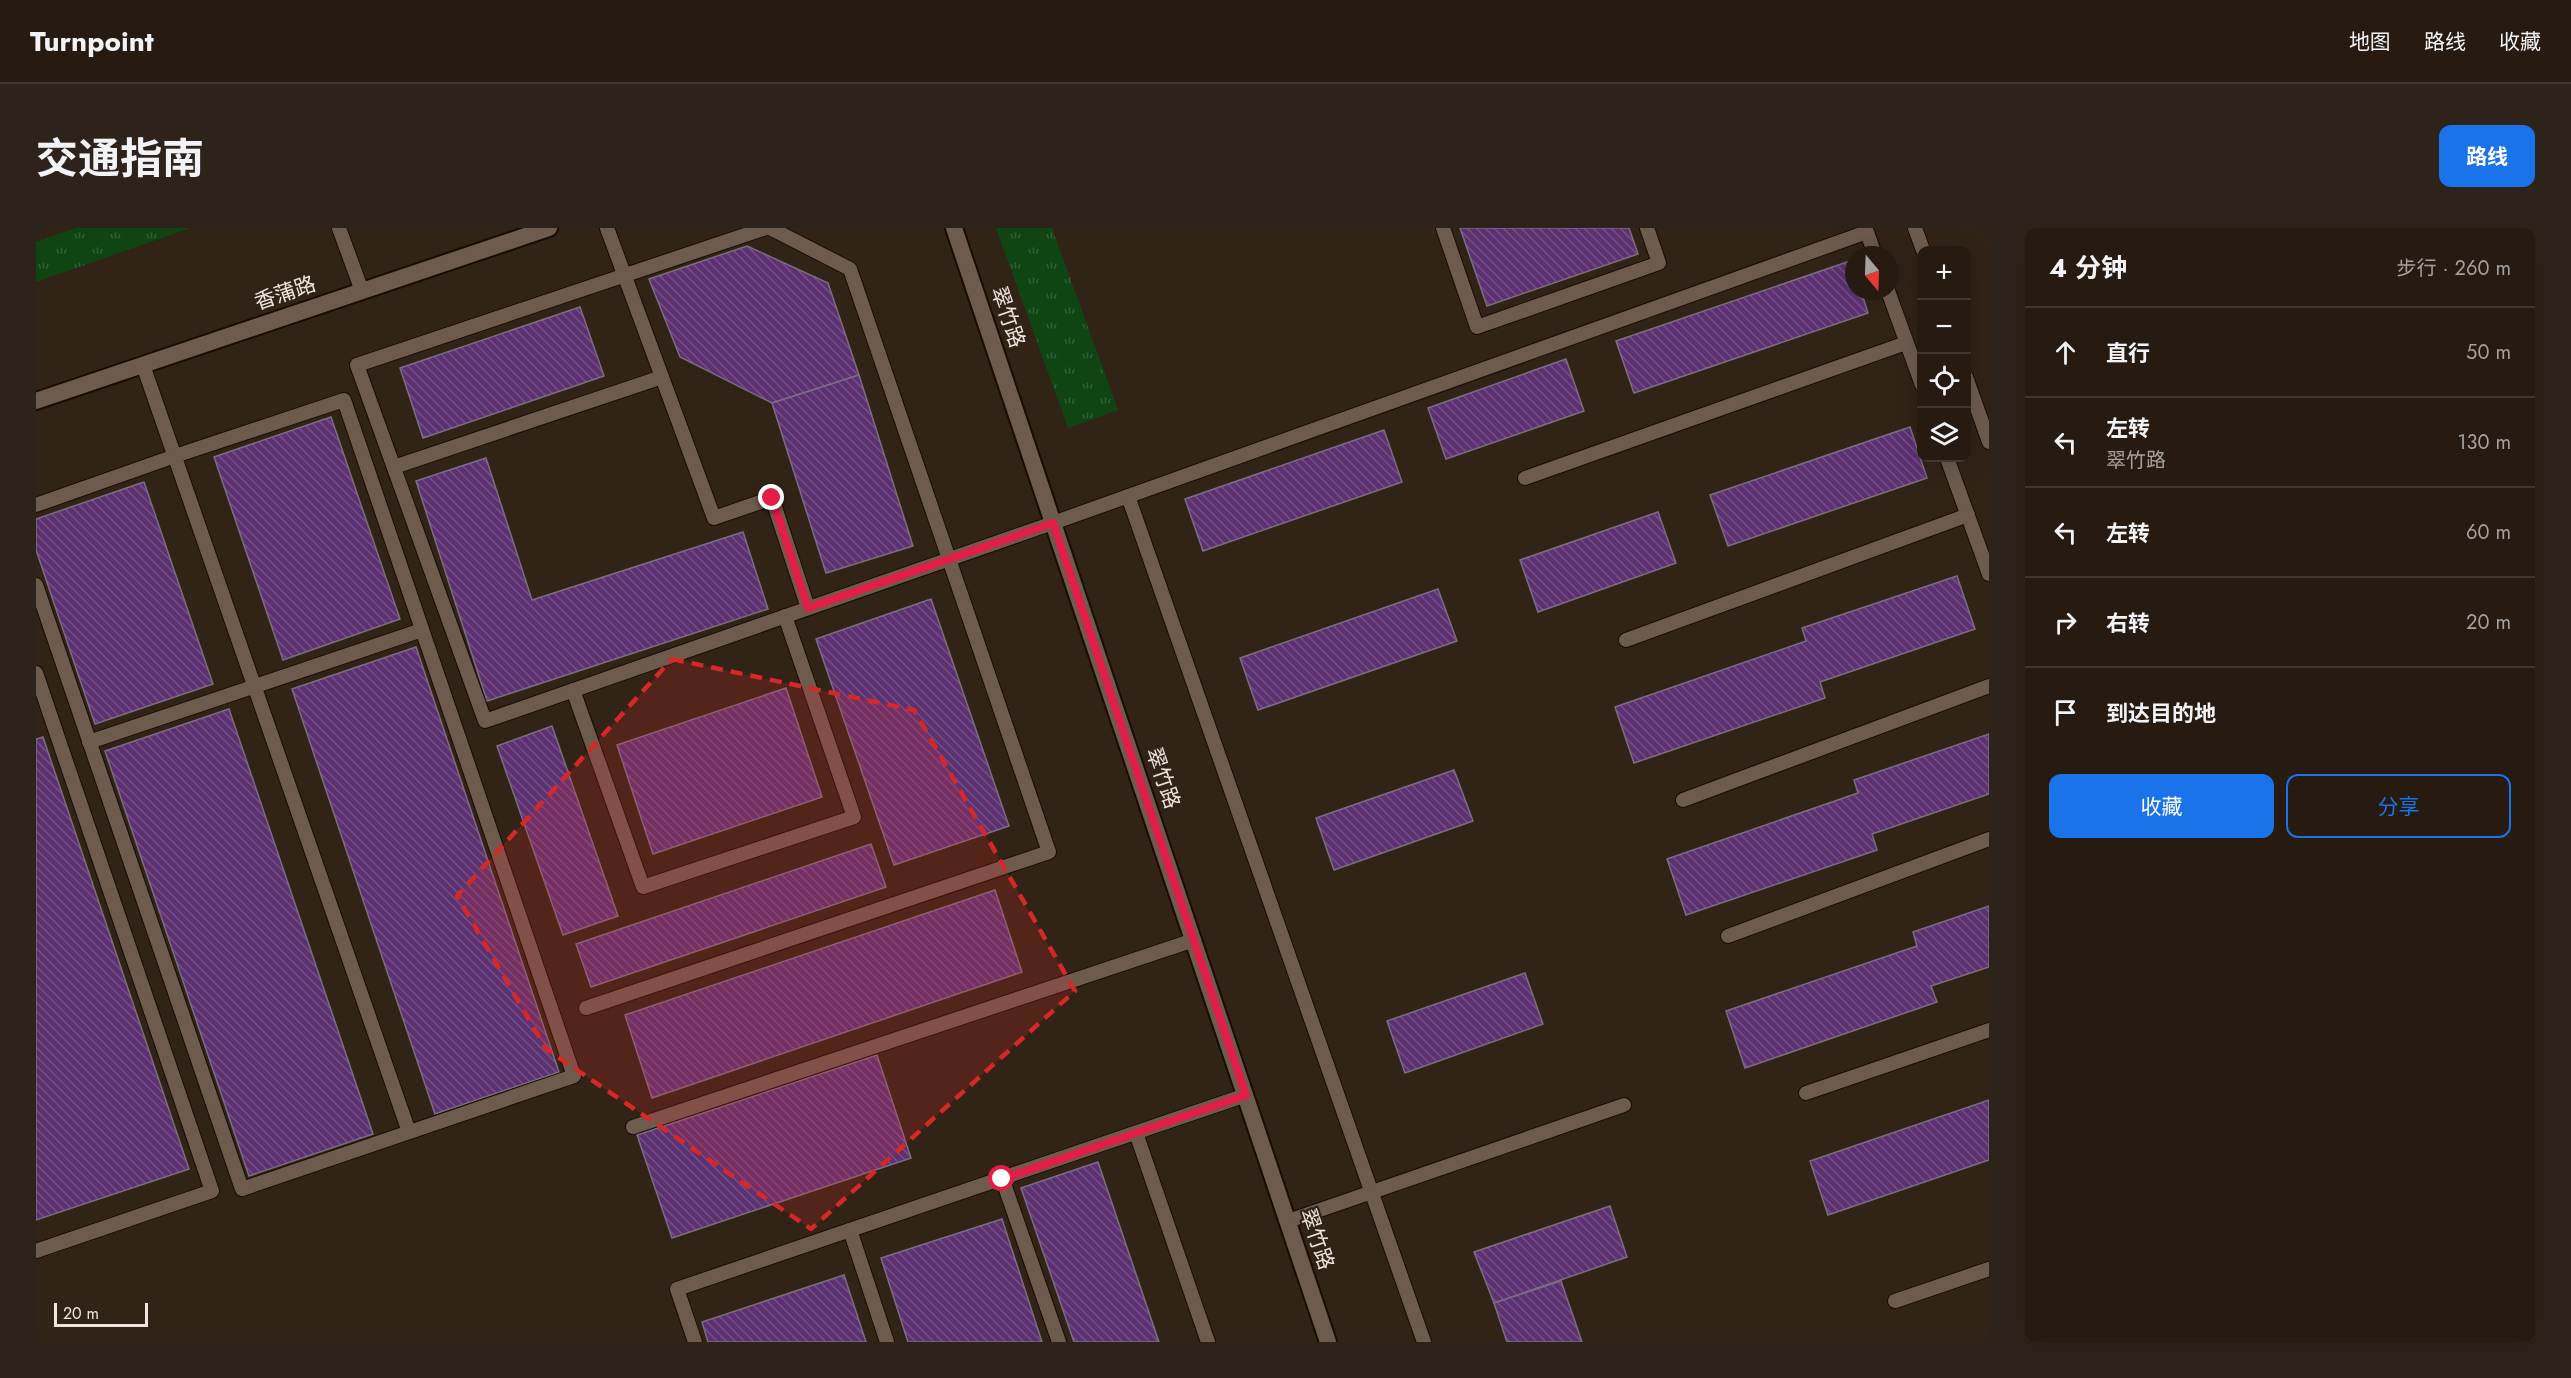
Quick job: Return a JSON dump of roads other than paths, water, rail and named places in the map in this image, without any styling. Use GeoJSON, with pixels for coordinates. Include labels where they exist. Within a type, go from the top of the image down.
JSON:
{"type":"FeatureCollection","features":[{"type":"Feature","properties":{"kind":"street","name":"香蒲路"},"geometry":{"type":"LineString","coordinates":[[36,401],[549,228]]}},
{"type":"Feature","properties":{"kind":"street","name":"翠竹路"},"geometry":{"type":"LineString","coordinates":[[954,228],[1328,1342]]}},
{"type":"Feature","properties":{"kind":"lane"},"geometry":{"type":"LineString","coordinates":[[339,228],[362,291]]}},
{"type":"Feature","properties":{"kind":"lane"},"geometry":{"type":"LineString","coordinates":[[607,228],[714,518],[772,498],[808,608]]}},
{"type":"Feature","properties":{"kind":"lane"},"geometry":{"type":"LineString","coordinates":[[586,1008],[1049,852],[949,559],[850,268],[768,228],[357,365],[485,721],[785,616],[949,559],[1053,523],[1867,232],[1872,246]]}},
{"type":"Feature","properties":{"kind":"lane"},"geometry":{"type":"LineString","coordinates":[[1443,228],[1477,327],[1659,263],[1647,228]]}},
{"type":"Feature","properties":{"kind":"lane"},"geometry":{"type":"LineString","coordinates":[[1915,228],[1922,246]]}},
{"type":"Feature","properties":{"kind":"lane"},"geometry":{"type":"LineString","coordinates":[[1891,300],[1917,373]]}},
{"type":"Feature","properties":{"kind":"lane"},"geometry":{"type":"LineString","coordinates":[[1525,478],[1906,343]]}},
{"type":"Feature","properties":{"kind":"lane"},"geometry":{"type":"LineString","coordinates":[[143,365],[409,1132]]}},
{"type":"Feature","properties":{"kind":"lane"},"geometry":{"type":"LineString","coordinates":[[394,467],[662,378]]}},
{"type":"Feature","properties":{"kind":"lane"},"geometry":{"type":"LineString","coordinates":[[1971,391],[1989,442]]}},
{"type":"Feature","properties":{"kind":"lane"},"geometry":{"type":"LineString","coordinates":[[36,505],[344,400],[574,1076],[242,1189],[36,585]]}},
{"type":"Feature","properties":{"kind":"lane"},"geometry":{"type":"LineString","coordinates":[[1948,462],[1989,574]]}},
{"type":"Feature","properties":{"kind":"lane"},"geometry":{"type":"LineString","coordinates":[[1128,496],[1424,1342]]}},
{"type":"Feature","properties":{"kind":"lane"},"geometry":{"type":"LineString","coordinates":[[1626,640],[1968,515]]}},
{"type":"Feature","properties":{"kind":"lane"},"geometry":{"type":"LineString","coordinates":[[573,690],[643,887],[854,817],[785,616]]}},
{"type":"Feature","properties":{"kind":"lane"},"geometry":{"type":"LineString","coordinates":[[89,742],[422,630]]}},
{"type":"Feature","properties":{"kind":"lane"},"geometry":{"type":"LineString","coordinates":[[36,673],[40,699],[212,1191],[36,1251]]}},
{"type":"Feature","properties":{"kind":"lane"},"geometry":{"type":"LineString","coordinates":[[1683,800],[1989,686]]}},
{"type":"Feature","properties":{"kind":"lane"},"geometry":{"type":"LineString","coordinates":[[1728,936],[1989,839]]}},
{"type":"Feature","properties":{"kind":"lane"},"geometry":{"type":"LineString","coordinates":[[633,1127],[1194,940]]}},
{"type":"Feature","properties":{"kind":"lane"},"geometry":{"type":"LineString","coordinates":[[1806,1093],[1989,1029]]}},
{"type":"Feature","properties":{"kind":"lane"},"geometry":{"type":"LineString","coordinates":[[695,1342],[677,1289],[1246,1095]]}},
{"type":"Feature","properties":{"kind":"lane"},"geometry":{"type":"LineString","coordinates":[[1288,1221],[1372,1194],[1624,1105]]}},
{"type":"Feature","properties":{"kind":"lane"},"geometry":{"type":"LineString","coordinates":[[1137,1133],[1208,1342]]}},
{"type":"Feature","properties":{"kind":"lane"},"geometry":{"type":"LineString","coordinates":[[1002,1179],[1059,1342]]}},
{"type":"Feature","properties":{"kind":"lane"},"geometry":{"type":"LineString","coordinates":[[850,1230],[887,1342]]}},
{"type":"Feature","properties":{"kind":"lane"},"geometry":{"type":"LineString","coordinates":[[1895,1301],[1989,1269]]}}]}
